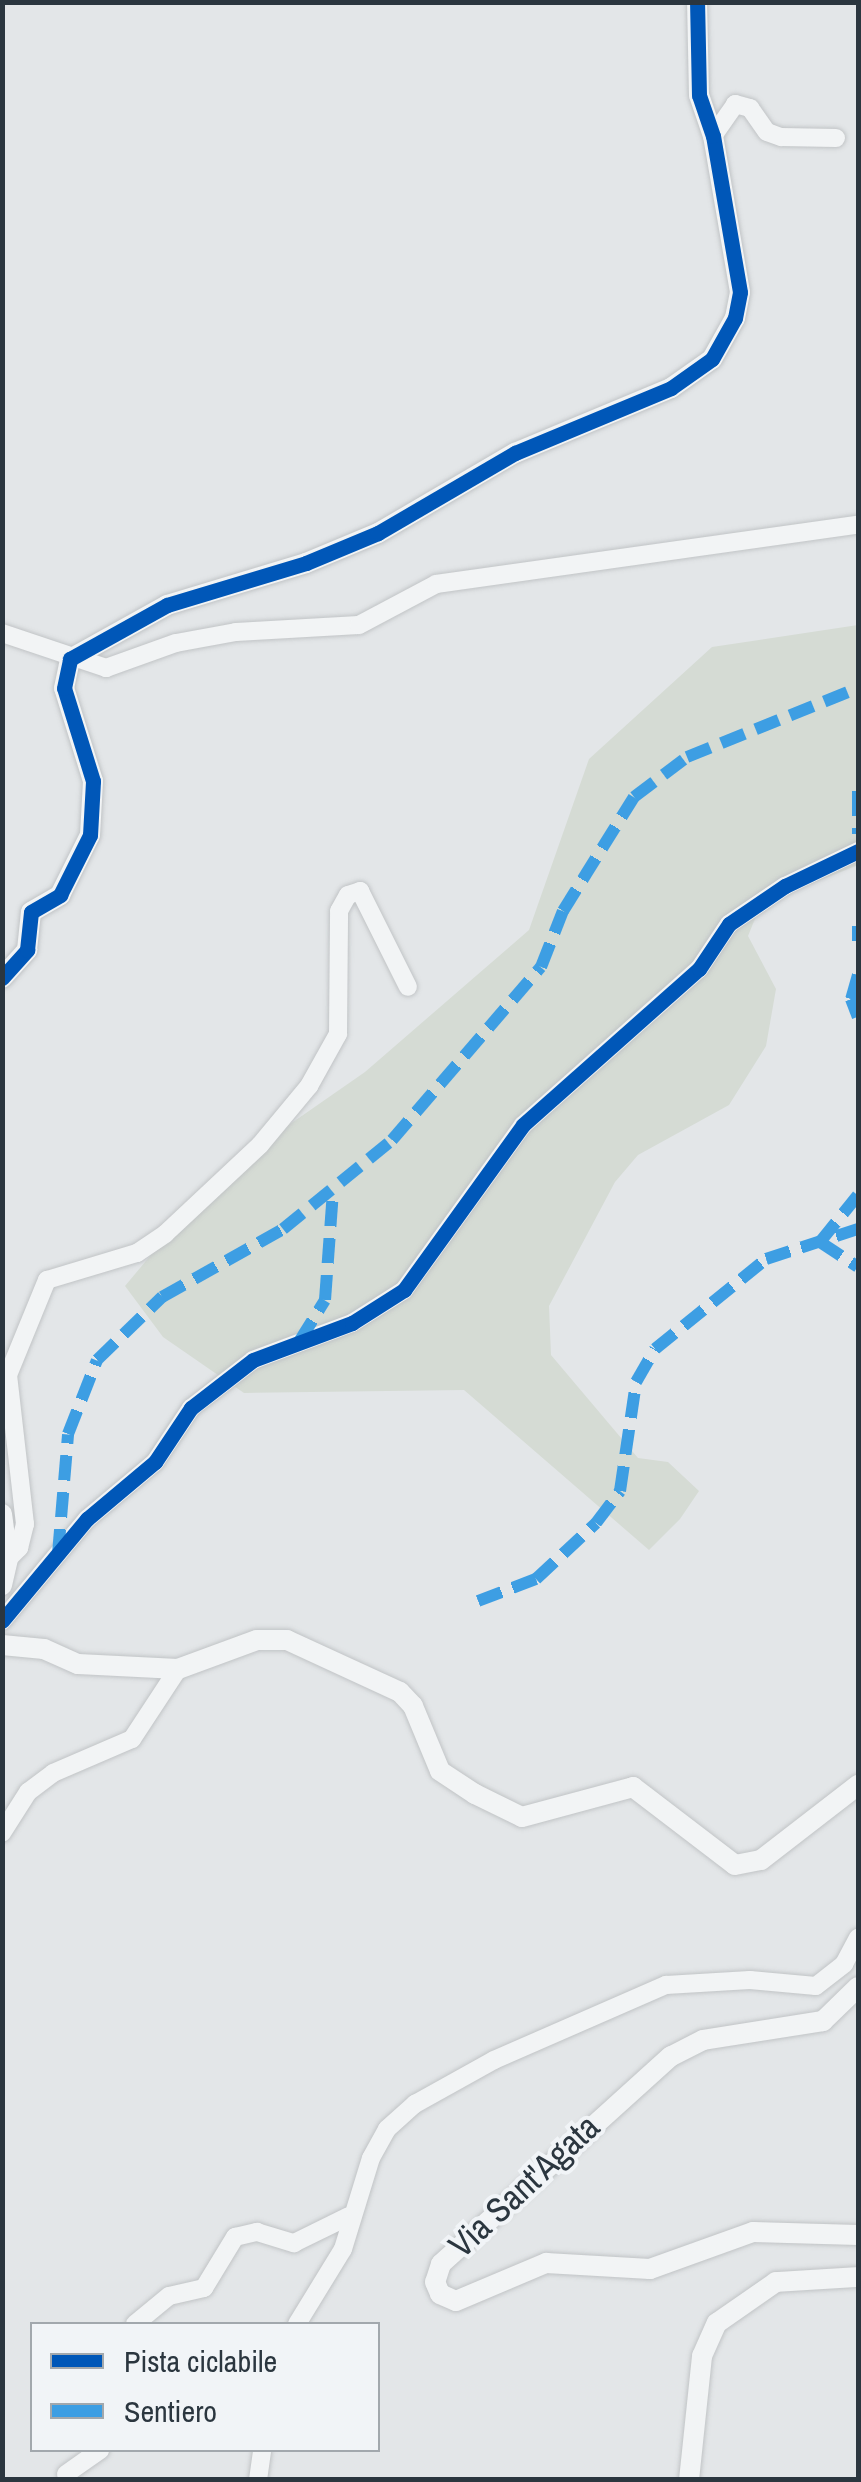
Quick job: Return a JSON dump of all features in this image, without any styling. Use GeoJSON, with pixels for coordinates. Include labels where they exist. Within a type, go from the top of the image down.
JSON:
{"type":"FeatureCollection","features":[{"type":"Feature","properties":{"kind":"street"},"geometry":{"type":"LineString","coordinates":[[2,978],[27,950],[31,912],[60,895],[90,835],[93,781],[64,688],[70,660],[167,605],[306,563],[378,533],[515,453],[696,374],[724,339],[740,292],[713,136],[699,95],[696,2]]}},
{"type":"Feature","properties":{"kind":"street"},"geometry":{"type":"LineString","coordinates":[[713,136],[735,104],[750,108],[767,132],[781,138],[836,138]]}},
{"type":"Feature","properties":{"kind":"street"},"geometry":{"type":"LineString","coordinates":[[2,633],[70,660],[106,668],[176,642],[236,632],[359,625],[436,584],[858,525]]}},
{"type":"Feature","properties":{"kind":"street"},"geometry":{"type":"LineString","coordinates":[[2,1621],[88,1518],[155,1462],[192,1408],[252,1360],[352,1323],[404,1290],[523,1125],[699,969],[729,924],[786,886],[858,851]]}},
{"type":"Feature","properties":{"kind":"street"},"geometry":{"type":"LineString","coordinates":[[8,1559],[19,1548],[25,1524],[8,1375],[47,1280],[137,1253],[165,1234],[260,1146],[308,1086],[338,1034],[339,911],[348,895],[360,890],[408,987]]}},
{"type":"Feature","properties":{"kind":"street"},"geometry":{"type":"LineString","coordinates":[[2,1514],[8,1559],[2,1585]]}},
{"type":"Feature","properties":{"kind":"street"},"geometry":{"type":"LineString","coordinates":[[2,1645],[44,1649],[78,1664],[178,1669],[216,1660],[256,1640],[287,1640],[400,1692],[413,1706],[440,1772],[475,1794],[522,1817],[633,1787],[735,1865],[762,1860],[858,1785]]}},
{"type":"Feature","properties":{"kind":"street"},"geometry":{"type":"LineString","coordinates":[[2,1833],[28,1792],[53,1774],[132,1739],[167,1695],[178,1669]]}},
{"type":"Feature","properties":{"kind":"street"},"geometry":{"type":"LineString","coordinates":[[298,2322],[343,2249],[349,2216],[388,2129],[415,2104],[494,2060],[666,1985],[750,1980],[816,1986],[844,1964],[858,1938]]}},
{"type":"Feature","properties":{"kind":"street","name":"Via Sant'Agata"},"geometry":{"type":"LineString","coordinates":[[858,1987],[824,2021],[703,2040],[671,2056],[441,2264],[434,2282],[440,2294],[456,2301],[546,2263],[650,2269],[753,2232],[858,2235]]}},
{"type":"Feature","properties":{"kind":"street"},"geometry":{"type":"LineString","coordinates":[[137,2322],[169,2296],[204,2288],[235,2237],[257,2232],[294,2243],[349,2216]]}},
{"type":"Feature","properties":{"kind":"street"},"geometry":{"type":"LineString","coordinates":[[689,2480],[702,2356],[717,2324],[776,2282],[858,2277]]}},
{"type":"Feature","properties":{"kind":"street"},"geometry":{"type":"LineString","coordinates":[[66,2474],[97,2452]]}},
{"type":"Feature","properties":{"kind":"street"},"geometry":{"type":"LineString","coordinates":[[258,2480],[262,2452]]}},
{"type":"Feature","properties":{"kind":"shaded area"},"geometry":{"type":"Polygon","coordinates":[[[858,625],[858,865],[761,904],[748,936],[776,989],[766,1046],[729,1105],[638,1155],[615,1182],[549,1306],[551,1355],[638,1458],[668,1462],[699,1491],[680,1519],[649,1550],[464,1390],[244,1393],[163,1337],[125,1286],[196,1201],[260,1145],[365,1072],[529,930],[589,759],[712,647],[858,625]]]}},
{"type":"Feature","properties":{"kind":"marked path"},"geometry":{"type":"LineString","coordinates":[[58,1554],[68,1434],[97,1360],[162,1297],[283,1229],[392,1140],[541,967],[563,911],[634,797],[687,757],[858,688]]}},
{"type":"Feature","properties":{"kind":"marked path"},"geometry":{"type":"LineString","coordinates":[[858,791],[858,834]]}},
{"type":"Feature","properties":{"kind":"marked path"},"geometry":{"type":"LineString","coordinates":[[858,926],[858,941]]}},
{"type":"Feature","properties":{"kind":"marked path"},"geometry":{"type":"LineString","coordinates":[[858,975],[851,999],[858,1017]]}},
{"type":"Feature","properties":{"kind":"marked path"},"geometry":{"type":"LineString","coordinates":[[299,1342],[325,1300],[333,1190]]}},
{"type":"Feature","properties":{"kind":"marked path"},"geometry":{"type":"LineString","coordinates":[[820,1242],[858,1195]]}},
{"type":"Feature","properties":{"kind":"marked path"},"geometry":{"type":"LineString","coordinates":[[478,1601],[536,1579],[596,1523],[620,1491],[636,1382],[655,1349],[766,1259],[858,1229]]}},
{"type":"Feature","properties":{"kind":"marked path"},"geometry":{"type":"LineString","coordinates":[[820,1242],[858,1267]]}},
{"type":"Feature","properties":{"kind":"cycle path"},"geometry":{"type":"LineString","coordinates":[[2,978],[27,950],[31,912],[60,895],[90,835],[93,781],[64,688],[70,659],[167,605],[306,563],[378,533],[515,453],[671,388],[712,359],[735,318],[740,292],[713,136],[699,95],[697,2]]}},
{"type":"Feature","properties":{"kind":"cycle path"},"geometry":{"type":"LineString","coordinates":[[2,1621],[87,1519],[155,1462],[191,1408],[253,1360],[352,1323],[404,1290],[523,1125],[699,969],[729,924],[785,886],[858,851]]}}]}
